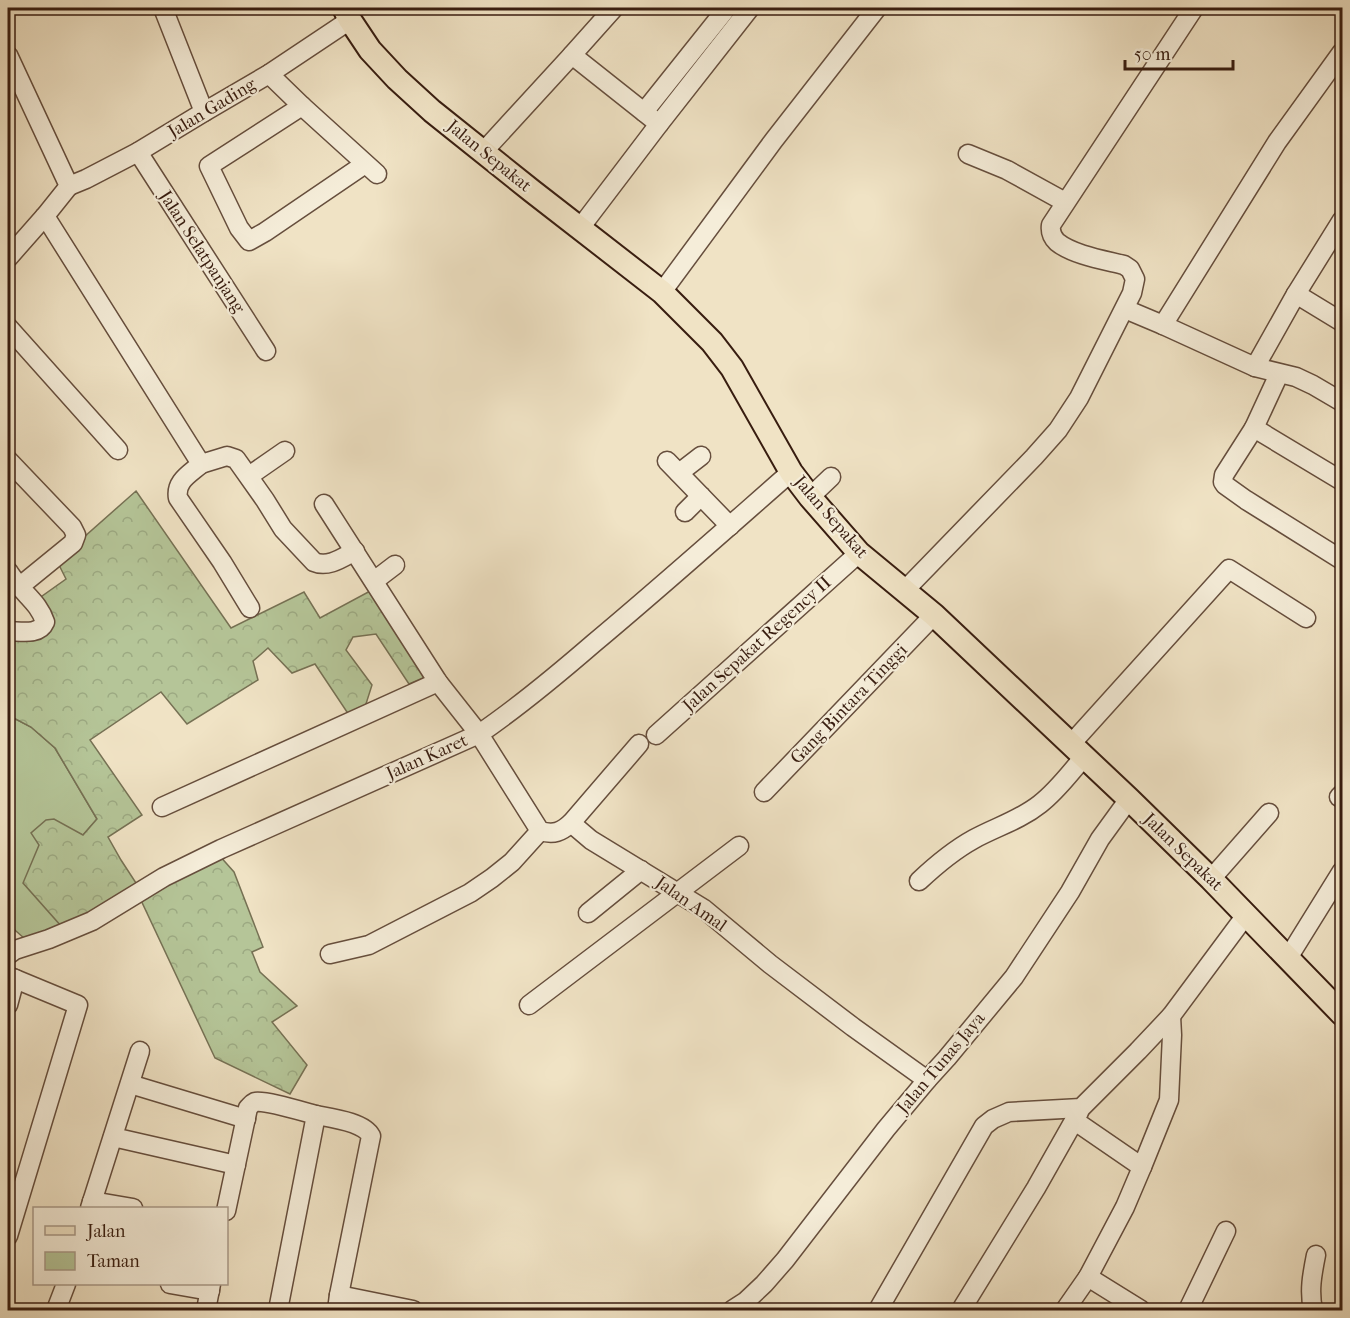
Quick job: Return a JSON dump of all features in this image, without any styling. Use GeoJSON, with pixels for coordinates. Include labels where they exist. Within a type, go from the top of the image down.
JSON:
{"type":"FeatureCollection","features":[{"type":"Feature","properties":{"kind":"main road","name":"Jalan Sepakat"},"geometry":{"type":"LineString","coordinates":[[347,14],[370,51],[432,111],[662,292],[711,342],[732,368],[791,472],[859,553],[934,615],[1129,799],[1341,1008]]}},
{"type":"Feature","properties":{"kind":"street"},"geometry":{"type":"LineString","coordinates":[[163,8],[204,112]]}},
{"type":"Feature","properties":{"kind":"street"},"geometry":{"type":"LineString","coordinates":[[483,152],[614,8]]}},
{"type":"Feature","properties":{"kind":"street"},"geometry":{"type":"LineString","coordinates":[[644,112],[727,8]]}},
{"type":"Feature","properties":{"kind":"street"},"geometry":{"type":"LineString","coordinates":[[580,228],[658,124],[750,8]]}},
{"type":"Feature","properties":{"kind":"street"},"geometry":{"type":"LineString","coordinates":[[662,292],[774,140],[878,8]]}},
{"type":"Feature","properties":{"kind":"street"},"geometry":{"type":"LineString","coordinates":[[904,590],[1058,430],[1079,398],[1125,309],[1135,285],[1130,269],[1124,265],[1073,251],[1058,242],[1052,235],[1051,225],[1194,8]]}},
{"type":"Feature","properties":{"kind":"street","name":"Jalan Gading"},"geometry":{"type":"LineString","coordinates":[[69,186],[138,152],[269,74],[347,14]]}},
{"type":"Feature","properties":{"kind":"street"},"geometry":{"type":"LineString","coordinates":[[1164,325],[1277,142],[1342,52]]}},
{"type":"Feature","properties":{"kind":"street"},"geometry":{"type":"LineString","coordinates":[[8,55],[69,186],[8,258]]}},
{"type":"Feature","properties":{"kind":"street"},"geometry":{"type":"LineString","coordinates":[[572,56],[658,124]]}},
{"type":"Feature","properties":{"kind":"street"},"geometry":{"type":"LineString","coordinates":[[269,74],[371,169],[249,240],[239,228],[209,166],[302,106]]}},
{"type":"Feature","properties":{"kind":"street","name":"Jalan Selatpanjang"},"geometry":{"type":"LineString","coordinates":[[138,152],[266,351]]}},
{"type":"Feature","properties":{"kind":"street"},"geometry":{"type":"LineString","coordinates":[[968,154],[1007,170],[1065,202]]}},
{"type":"Feature","properties":{"kind":"street"},"geometry":{"type":"LineString","coordinates":[[45,216],[201,464]]}},
{"type":"Feature","properties":{"kind":"street"},"geometry":{"type":"LineString","coordinates":[[1255,367],[1296,294],[1341,224]]}},
{"type":"Feature","properties":{"kind":"street"},"geometry":{"type":"LineString","coordinates":[[1296,294],[1342,322]]}},
{"type":"Feature","properties":{"kind":"street"},"geometry":{"type":"LineString","coordinates":[[1125,309],[1255,367],[1313,385],[1342,402]]}},
{"type":"Feature","properties":{"kind":"street"},"geometry":{"type":"LineString","coordinates":[[8,327],[118,450]]}},
{"type":"Feature","properties":{"kind":"street"},"geometry":{"type":"LineString","coordinates":[[1279,374],[1254,428],[1224,475],[1223,483],[1342,560]]}},
{"type":"Feature","properties":{"kind":"street"},"geometry":{"type":"LineString","coordinates":[[1254,428],[1342,481]]}},
{"type":"Feature","properties":{"kind":"street"},"geometry":{"type":"LineString","coordinates":[[249,476],[285,451]]}},
{"type":"Feature","properties":{"kind":"street"},"geometry":{"type":"LineString","coordinates":[[250,608],[178,498],[180,483],[201,464],[230,456],[236,459],[283,529],[314,562],[332,563],[355,551]]}},
{"type":"Feature","properties":{"kind":"street"},"geometry":{"type":"LineString","coordinates":[[701,456],[673,467],[730,526]]}},
{"type":"Feature","properties":{"kind":"street"},"geometry":{"type":"LineString","coordinates":[[8,460],[72,526],[76,535],[73,543],[19,587]]}},
{"type":"Feature","properties":{"kind":"street","name":"Jalan Karet"},"geometry":{"type":"LineString","coordinates":[[8,955],[15,950],[92,921],[164,878],[221,849],[479,734],[503,718],[653,594],[791,472]]}},
{"type":"Feature","properties":{"kind":"street"},"geometry":{"type":"LineString","coordinates":[[810,497],[831,477]]}},
{"type":"Feature","properties":{"kind":"street"},"geometry":{"type":"LineString","coordinates":[[686,512],[701,496]]}},
{"type":"Feature","properties":{"kind":"street"},"geometry":{"type":"LineString","coordinates":[[324,504],[438,682],[479,734],[540,831],[551,833],[562,831],[639,744]]}},
{"type":"Feature","properties":{"kind":"street","name":"Jalan Sepakat Regency II"},"geometry":{"type":"LineString","coordinates":[[656,735],[859,553]]}},
{"type":"Feature","properties":{"kind":"street"},"geometry":{"type":"LineString","coordinates":[[374,581],[395,566]]}},
{"type":"Feature","properties":{"kind":"street"},"geometry":{"type":"LineString","coordinates":[[918,880],[935,865],[975,838],[1024,815],[1060,785],[1077,750],[1229,569],[1306,618]]}},
{"type":"Feature","properties":{"kind":"street"},"geometry":{"type":"LineString","coordinates":[[8,571],[40,610],[45,623],[34,631],[8,631]]}},
{"type":"Feature","properties":{"kind":"street","name":"Gang Bintara Tinggi"},"geometry":{"type":"LineString","coordinates":[[764,792],[934,615]]}},
{"type":"Feature","properties":{"kind":"street"},"geometry":{"type":"LineString","coordinates":[[162,807],[438,682]]}},
{"type":"Feature","properties":{"kind":"street","name":"Jalan Tunas Jaya"},"geometry":{"type":"LineString","coordinates":[[732,1311],[764,1284],[785,1260],[886,1129],[1014,977],[1070,892],[1100,839],[1129,799]]}},
{"type":"Feature","properties":{"kind":"street"},"geometry":{"type":"LineString","coordinates":[[1211,879],[1269,813]]}},
{"type":"Feature","properties":{"kind":"street","name":"Jalan Amal"},"geometry":{"type":"LineString","coordinates":[[571,823],[591,840],[704,909],[770,964],[927,1080]]}},
{"type":"Feature","properties":{"kind":"street"},"geometry":{"type":"LineString","coordinates":[[330,954],[369,945],[470,893],[506,867],[540,831]]}},
{"type":"Feature","properties":{"kind":"street"},"geometry":{"type":"LineString","coordinates":[[529,1005],[739,846]]}},
{"type":"Feature","properties":{"kind":"street"},"geometry":{"type":"LineString","coordinates":[[588,913],[641,870]]}},
{"type":"Feature","properties":{"kind":"street"},"geometry":{"type":"LineString","coordinates":[[1288,958],[1342,871]]}},
{"type":"Feature","properties":{"kind":"street"},"geometry":{"type":"LineString","coordinates":[[962,1311],[1078,1114],[1171,1016],[1246,915]]}},
{"type":"Feature","properties":{"kind":"street"},"geometry":{"type":"LineString","coordinates":[[8,1005],[11,977],[78,1005],[16,1183],[8,1236]]}},
{"type":"Feature","properties":{"kind":"street"},"geometry":{"type":"LineString","coordinates":[[1065,1311],[1088,1277],[1125,1207],[1169,1100],[1171,1016]]}},
{"type":"Feature","properties":{"kind":"street"},"geometry":{"type":"LineString","coordinates":[[112,1207],[91,1205],[140,1052]]}},
{"type":"Feature","properties":{"kind":"street"},"geometry":{"type":"LineString","coordinates":[[130,1084],[246,1119]]}},
{"type":"Feature","properties":{"kind":"street"},"geometry":{"type":"LineString","coordinates":[[227,1207],[248,1108],[251,1105],[261,1102],[342,1120],[366,1129],[371,1136],[338,1303],[413,1311]]}},
{"type":"Feature","properties":{"kind":"street"},"geometry":{"type":"LineString","coordinates":[[878,1311],[984,1126],[993,1119],[1009,1112],[1078,1114],[1143,1167]]}},
{"type":"Feature","properties":{"kind":"street"},"geometry":{"type":"LineString","coordinates":[[278,1311],[316,1115]]}},
{"type":"Feature","properties":{"kind":"street"},"geometry":{"type":"LineString","coordinates":[[113,1137],[236,1165]]}},
{"type":"Feature","properties":{"kind":"street"},"geometry":{"type":"LineString","coordinates":[[1188,1311],[1226,1231]]}},
{"type":"Feature","properties":{"kind":"street"},"geometry":{"type":"LineString","coordinates":[[1313,1311],[1310,1297],[1316,1255]]}},
{"type":"Feature","properties":{"kind":"street"},"geometry":{"type":"LineString","coordinates":[[1088,1277],[1141,1311]]}},
{"type":"Feature","properties":{"kind":"street"},"geometry":{"type":"LineString","coordinates":[[56,1311],[66,1285]]}},
{"type":"Feature","properties":{"kind":"street"},"geometry":{"type":"LineString","coordinates":[[184,1285],[211,1287],[206,1311]]}},
{"type":"Feature","properties":{"kind":"green space"},"geometry":{"type":"Polygon","coordinates":[[[136,491],[231,628],[304,592],[320,618],[372,590],[430,675],[409,684],[376,634],[353,637],[346,650],[372,685],[365,707],[349,715],[315,664],[292,673],[268,648],[253,661],[258,680],[187,724],[161,692],[90,740],[142,815],[108,837],[138,886],[114,903],[62,927],[23,883],[39,845],[31,833],[46,820],[54,819],[83,835],[97,819],[55,748],[31,727],[8,715],[8,641],[33,641],[49,633],[52,624],[38,599],[66,579],[57,561],[136,491]]]}},
{"type":"Feature","properties":{"kind":"green space"},"geometry":{"type":"Polygon","coordinates":[[[8,715],[31,727],[55,748],[97,819],[83,835],[39,845],[62,927],[25,939],[8,924],[8,715]]]}},
{"type":"Feature","properties":{"kind":"green space"},"geometry":{"type":"Polygon","coordinates":[[[218,854],[234,872],[263,947],[252,952],[260,972],[297,1006],[272,1022],[307,1065],[290,1094],[215,1058],[139,896],[218,854]]]}}]}
